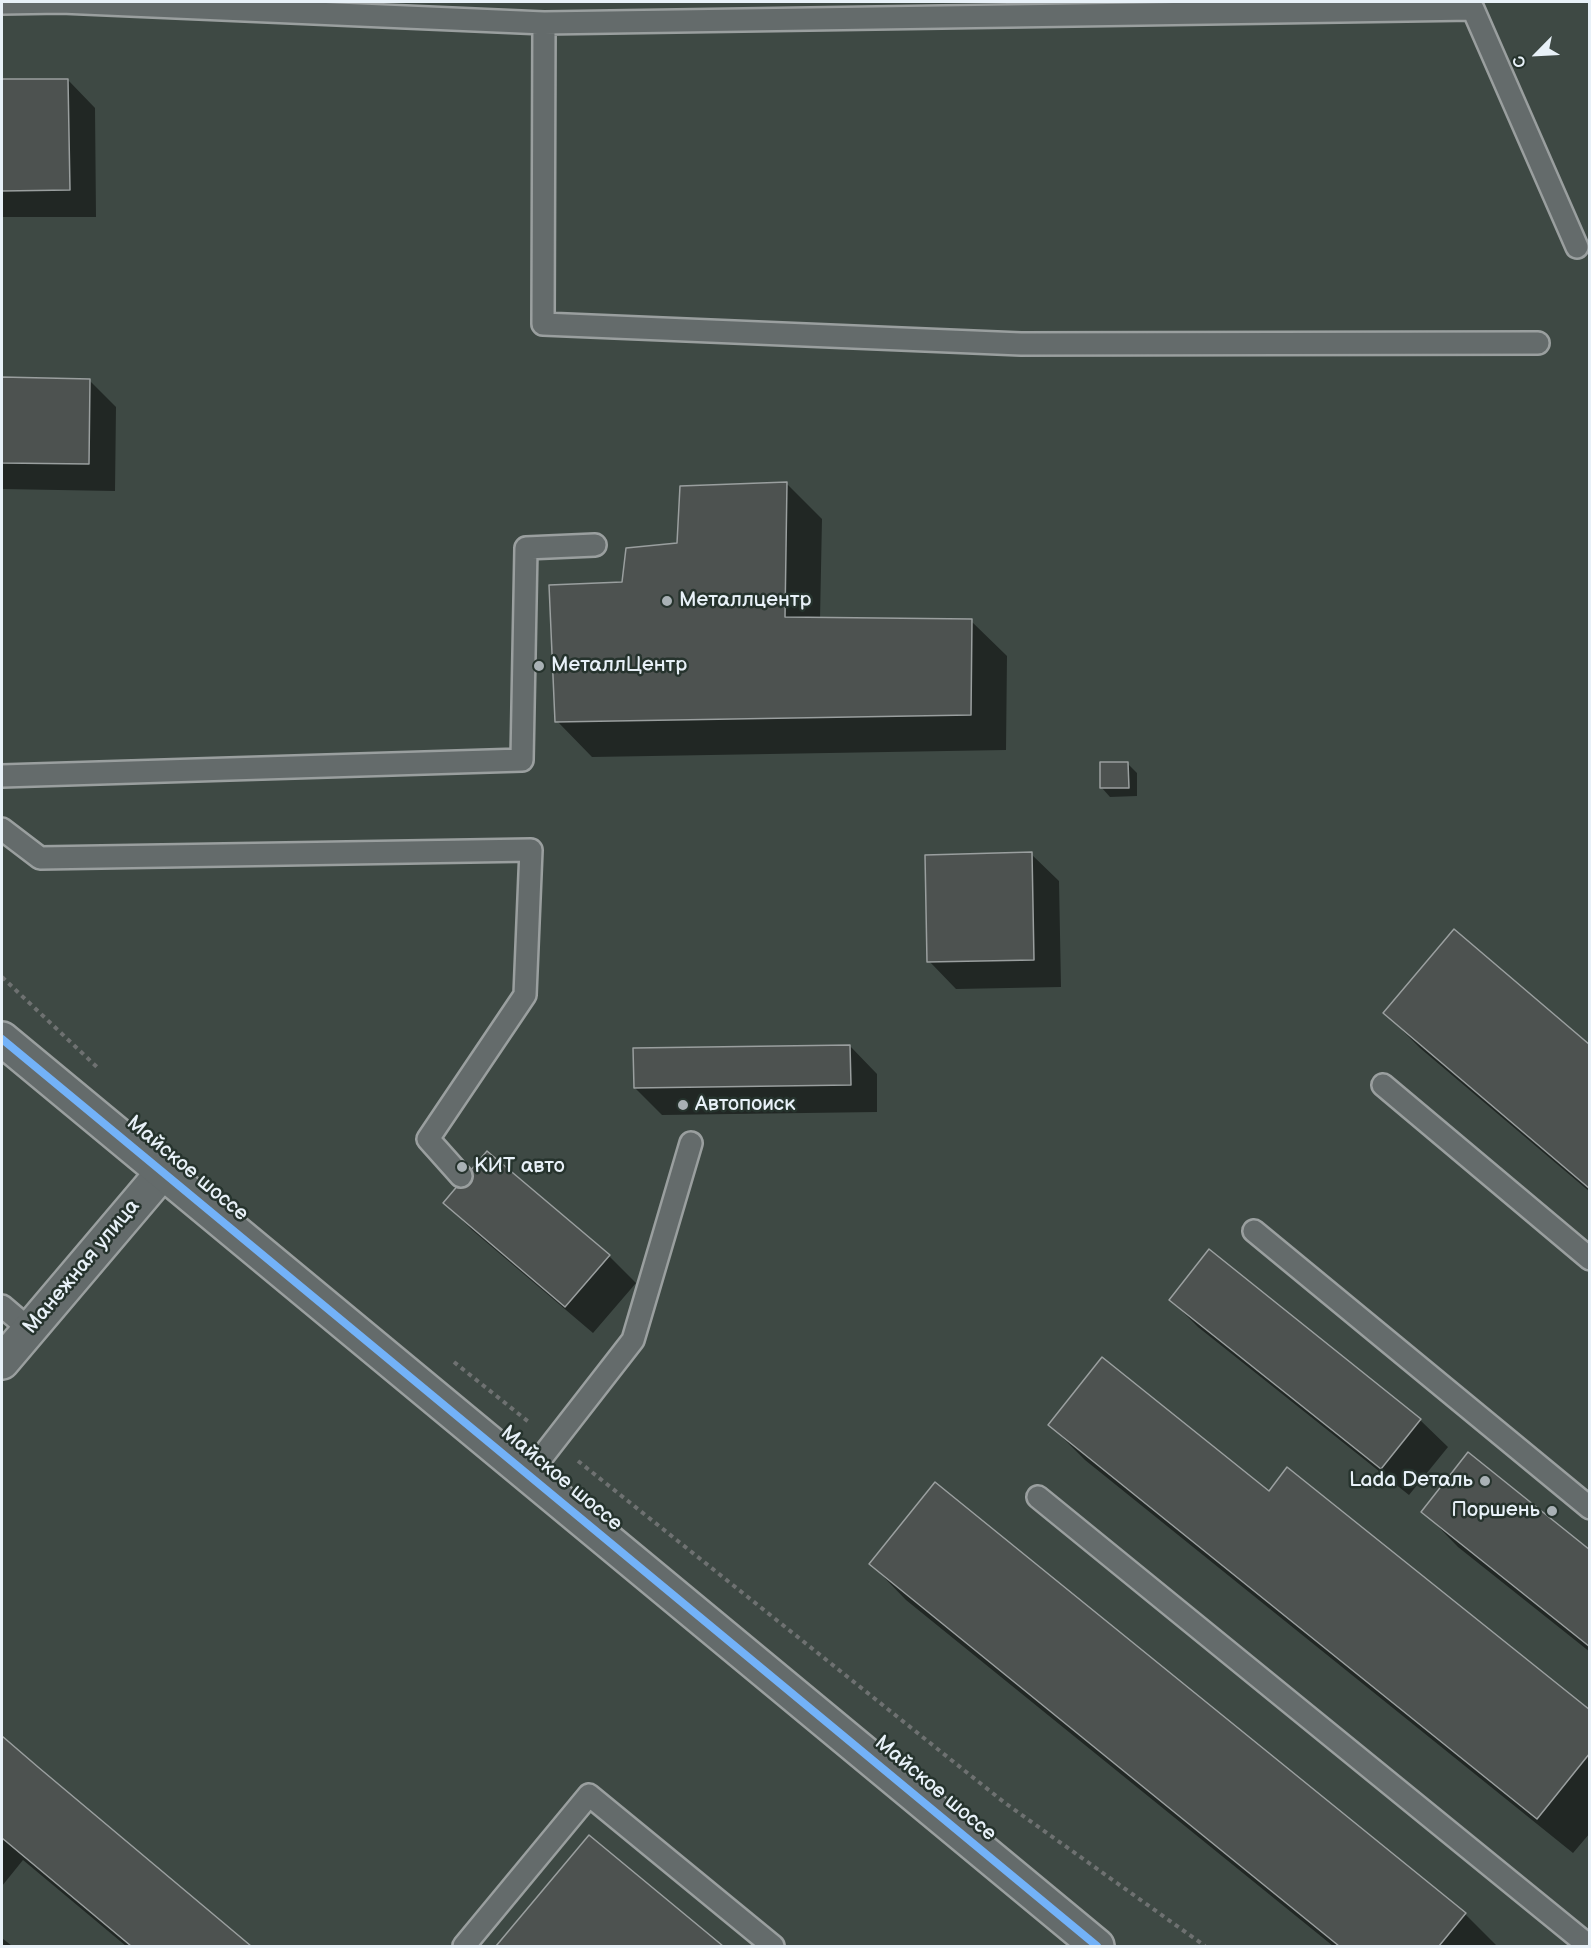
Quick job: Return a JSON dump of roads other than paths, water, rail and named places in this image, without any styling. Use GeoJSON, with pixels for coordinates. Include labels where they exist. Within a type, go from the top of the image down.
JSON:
{"type":"FeatureCollection","features":[{"type":"Feature","properties":{"kind":"street","name":"Майское шоссе"},"geometry":{"type":"LineString","coordinates":[[2,1039],[1097,1947]]}},
{"type":"Feature","properties":{"kind":"street","name":"Манежная улица"},"geometry":{"type":"LineString","coordinates":[[2,1362],[163,1172]]}},
{"type":"Feature","properties":{"kind":"lane"},"geometry":{"type":"LineString","coordinates":[[2,3],[61,2],[544,23],[1473,9],[1577,247]]}},
{"type":"Feature","properties":{"kind":"lane"},"geometry":{"type":"LineString","coordinates":[[544,23],[543,324],[1021,344],[1538,343]]}},
{"type":"Feature","properties":{"kind":"lane"},"geometry":{"type":"LineString","coordinates":[[2,776],[522,760],[526,548],[595,545]]}},
{"type":"Feature","properties":{"kind":"lane"},"geometry":{"type":"LineString","coordinates":[[2,829],[40,858],[531,850],[525,995],[428,1139],[461,1176]]}},
{"type":"Feature","properties":{"kind":"lane"},"geometry":{"type":"LineString","coordinates":[[1383,1086],[1590,1258]]}},
{"type":"Feature","properties":{"kind":"lane"},"geometry":{"type":"LineString","coordinates":[[528,1475],[633,1340],[691,1143]]}},
{"type":"Feature","properties":{"kind":"lane"},"geometry":{"type":"LineString","coordinates":[[1254,1231],[1590,1508]]}},
{"type":"Feature","properties":{"kind":"lane"},"geometry":{"type":"LineString","coordinates":[[2,1306],[29,1329]]}},
{"type":"Feature","properties":{"kind":"lane"},"geometry":{"type":"LineString","coordinates":[[1038,1497],[1589,1947]]}},
{"type":"Feature","properties":{"kind":"lane"},"geometry":{"type":"LineString","coordinates":[[464,1947],[589,1795],[773,1947]]}},
{"type":"Feature","properties":{"kind":"place","name":"Металлцентр"},"geometry":{"type":"Point","coordinates":[667,601]}},
{"type":"Feature","properties":{"kind":"place","name":"МеталлЦентр"},"geometry":{"type":"Point","coordinates":[539,666]}},
{"type":"Feature","properties":{"kind":"place","name":"Автопоиск"},"geometry":{"type":"Point","coordinates":[683,1105]}},
{"type":"Feature","properties":{"kind":"place","name":"КИТ авто"},"geometry":{"type":"Point","coordinates":[462,1167]}},
{"type":"Feature","properties":{"kind":"place","name":"Lada Dеталь"},"geometry":{"type":"Point","coordinates":[1485,1481]}},
{"type":"Feature","properties":{"kind":"place","name":"Поршень"},"geometry":{"type":"Point","coordinates":[1552,1511]}}]}
